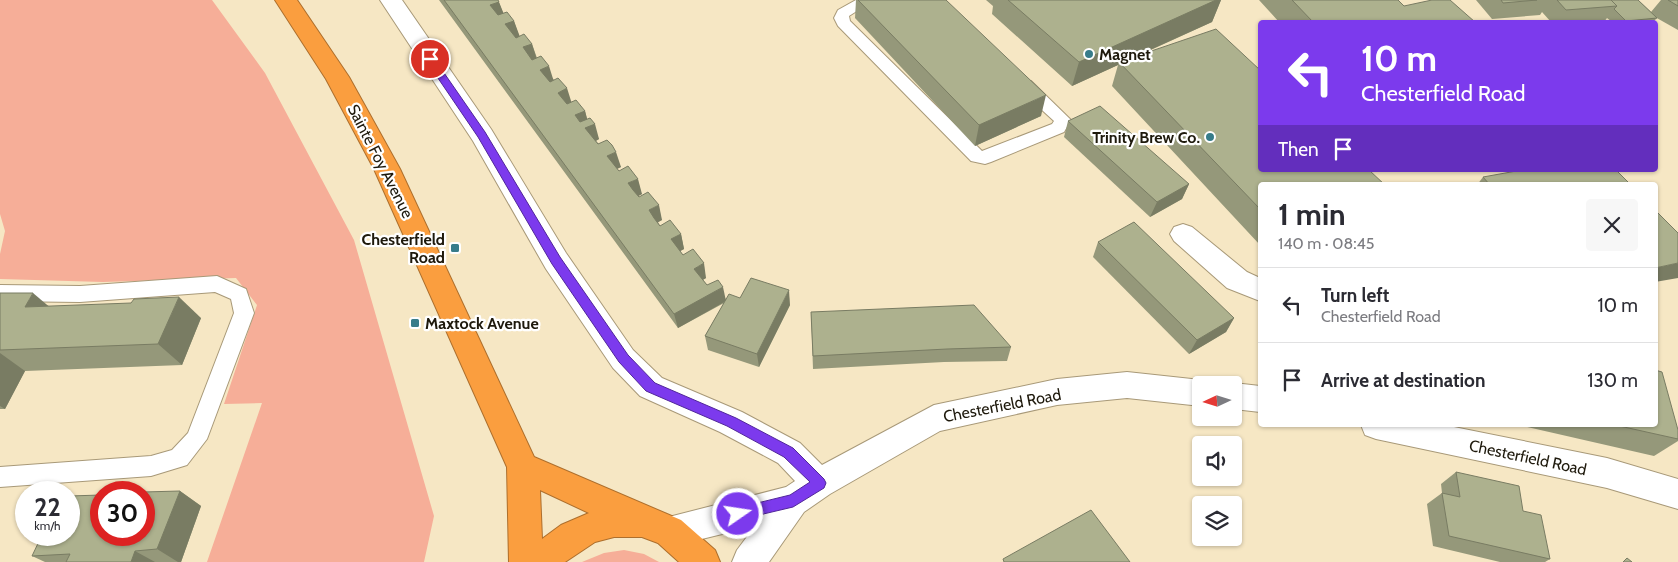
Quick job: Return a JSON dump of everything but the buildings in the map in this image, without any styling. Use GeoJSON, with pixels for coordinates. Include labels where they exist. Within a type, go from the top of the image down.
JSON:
{"type":"FeatureCollection","features":[{"type":"Feature","properties":{"kind":"highway","name":"Sainte Foy Avenue"},"geometry":{"type":"LineString","coordinates":[[286,0],[338,77],[387,169],[523,467],[526,562]]}},
{"type":"Feature","properties":{"kind":"highway"},"geometry":{"type":"LineString","coordinates":[[523,467],[657,527],[703,562]]}},
{"type":"Feature","properties":{"kind":"highway"},"geometry":{"type":"LineString","coordinates":[[542,562],[550,552],[579,532],[612,522],[657,527]]}},
{"type":"Feature","properties":{"kind":"street"},"geometry":{"type":"LineString","coordinates":[[391,0],[482,134],[556,260],[624,359],[651,387],[731,422],[789,453],[820,483]]}},
{"type":"Feature","properties":{"kind":"street"},"geometry":{"type":"LineString","coordinates":[[1183,234],[1237,280],[1258,289]]}},
{"type":"Feature","properties":{"kind":"street","name":"Chesterfield Road"},"geometry":{"type":"LineString","coordinates":[[657,527],[793,500],[934,419],[1057,392],[1127,385],[1192,392]]}},
{"type":"Feature","properties":{"kind":"street"},"geometry":{"type":"LineString","coordinates":[[1242,397],[1258,399]]}},
{"type":"Feature","properties":{"kind":"street","name":"Chesterfield Road"},"geometry":{"type":"LineString","coordinates":[[1386,427],[1607,473],[1678,494]]}},
{"type":"Feature","properties":{"kind":"street","name":"Chesterfield Road"},"geometry":{"type":"LineString","coordinates":[[749,562],[793,500]]}},
{"type":"Feature","properties":{"kind":"lane"},"geometry":{"type":"LineString","coordinates":[[867,0],[843,13],[841,18],[843,23],[977,157],[985,158],[1058,128],[1063,120],[1013,73]]}},
{"type":"Feature","properties":{"kind":"lane"},"geometry":{"type":"LineString","coordinates":[[0,293],[80,294],[217,284],[239,294],[244,313],[196,439],[179,458],[150,466],[0,477]]}},
{"type":"Feature","properties":{"kind":"shaded area"},"geometry":{"type":"Polygon","coordinates":[[[0,0],[212,0],[265,73],[354,240],[434,516],[424,562],[207,562],[262,403],[224,404],[257,305],[236,278],[103,282],[0,279],[0,254],[5,231],[0,214],[0,0]]]}},
{"type":"Feature","properties":{"kind":"shaded area"},"geometry":{"type":"Polygon","coordinates":[[[624,550],[644,554],[659,562],[582,562],[604,553],[624,550]]]}},
{"type":"Feature","properties":{"kind":"place","name":"Magnet"},"geometry":{"type":"Point","coordinates":[1089,54]}},
{"type":"Feature","properties":{"kind":"place","name":"Trinity Brew Co."},"geometry":{"type":"Point","coordinates":[1210,137]}},
{"type":"Feature","properties":{"kind":"place","name":"Chesterfield Road"},"geometry":{"type":"Point","coordinates":[455,248]}},
{"type":"Feature","properties":{"kind":"place","name":"Maxtock Avenue"},"geometry":{"type":"Point","coordinates":[415,323]}},
{"type":"Feature","properties":{"kind":"route"},"geometry":{"type":"LineString","coordinates":[[430,59],[482,134],[556,260],[624,359],[651,387],[731,422],[789,453],[820,483],[793,500],[738,514]]}}]}
